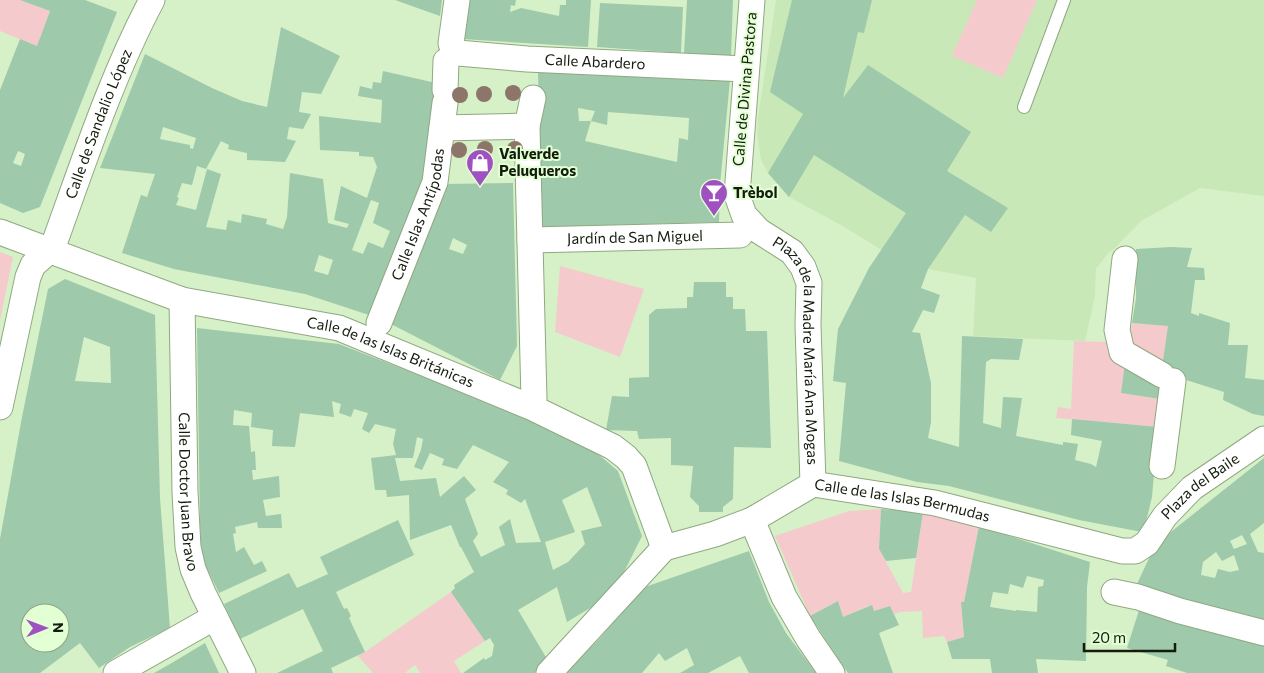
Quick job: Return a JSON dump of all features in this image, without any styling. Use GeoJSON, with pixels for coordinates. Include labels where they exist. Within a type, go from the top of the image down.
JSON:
{"type":"FeatureCollection","features":[{"type":"Feature","properties":{"kind":"street","name":"Calle de Sandalio López"},"geometry":{"type":"LineString","coordinates":[[0,407],[28,277],[33,265],[54,244],[96,129],[152,0]]}},
{"type":"Feature","properties":{"kind":"street","name":"Calle Islas Antípodas"},"geometry":{"type":"LineString","coordinates":[[379,323],[435,182],[442,128],[448,52],[457,0]]}},
{"type":"Feature","properties":{"kind":"street","name":"Calle de Divina Pastora"},"geometry":{"type":"LineString","coordinates":[[750,233],[737,195],[752,0]]}},
{"type":"Feature","properties":{"kind":"street","name":"Calle Abardero"},"geometry":{"type":"LineString","coordinates":[[448,52],[453,50],[458,53],[527,59],[746,69]]}},
{"type":"Feature","properties":{"kind":"street"},"geometry":{"type":"LineString","coordinates":[[534,98],[527,126],[534,399]]}},
{"type":"Feature","properties":{"kind":"street"},"geometry":{"type":"LineString","coordinates":[[442,128],[527,126]]}},
{"type":"Feature","properties":{"kind":"street","name":"Calle de las Islas Británicas"},"geometry":{"type":"LineString","coordinates":[[0,232],[182,300],[339,328],[533,408],[613,447],[626,456],[634,466],[664,548]]}},
{"type":"Feature","properties":{"kind":"street","name":"Jardín de San Miguel"},"geometry":{"type":"LineString","coordinates":[[530,240],[750,233]]}},
{"type":"Feature","properties":{"kind":"street","name":"Plaza de la Madre María Ana Mogas"},"geometry":{"type":"LineString","coordinates":[[750,233],[792,252],[802,267],[809,283],[808,325],[813,484]]}},
{"type":"Feature","properties":{"kind":"street"},"geometry":{"type":"LineString","coordinates":[[1125,259],[1117,330],[1122,352],[1168,378],[1162,466]]}},
{"type":"Feature","properties":{"kind":"street","name":"Calle Doctor Juan Bravo"},"geometry":{"type":"LineString","coordinates":[[182,300],[185,492],[188,547],[193,569],[243,673]]}},
{"type":"Feature","properties":{"kind":"street","name":"Plaza del Baile"},"geometry":{"type":"LineString","coordinates":[[1147,543],[1165,516],[1192,488],[1264,439]]}},
{"type":"Feature","properties":{"kind":"street","name":"Calle de las Islas Bermudas"},"geometry":{"type":"LineString","coordinates":[[664,548],[715,534],[752,520],[813,484],[935,503],[1122,551],[1135,551],[1147,543]]}},
{"type":"Feature","properties":{"kind":"street"},"geometry":{"type":"LineString","coordinates":[[752,520],[784,597],[808,638],[832,673]]}},
{"type":"Feature","properties":{"kind":"street"},"geometry":{"type":"LineString","coordinates":[[549,673],[664,548]]}},
{"type":"Feature","properties":{"kind":"street"},"geometry":{"type":"LineString","coordinates":[[1114,592],[1138,597],[1180,611],[1264,633]]}},
{"type":"Feature","properties":{"kind":"street"},"geometry":{"type":"LineString","coordinates":[[116,673],[215,617]]}},
{"type":"Feature","properties":{"kind":"lane"},"geometry":{"type":"LineString","coordinates":[[1024,106],[1064,0]]}},
{"type":"Feature","properties":{"kind":"shaded area"},"geometry":{"type":"Polygon","coordinates":[[[0,0],[20,0],[50,11],[37,46],[0,31],[0,0]]]}},
{"type":"Feature","properties":{"kind":"shaded area"},"geometry":{"type":"Polygon","coordinates":[[[776,0],[1264,0],[1264,196],[1200,188],[1141,221],[1110,251],[1096,269],[1095,296],[1085,341],[973,336],[976,278],[928,269],[880,249],[789,197],[768,173],[761,160],[757,133],[776,0]]]}},
{"type":"Feature","properties":{"kind":"shaded area"},"geometry":{"type":"Polygon","coordinates":[[[977,0],[1037,0],[1003,78],[952,56],[977,0]]]}},
{"type":"Feature","properties":{"kind":"shaded area"},"geometry":{"type":"Polygon","coordinates":[[[0,252],[13,257],[0,320],[0,252]]]}},
{"type":"Feature","properties":{"kind":"shaded area"},"geometry":{"type":"Polygon","coordinates":[[[560,266],[644,289],[620,357],[555,332],[560,266]]]}},
{"type":"Feature","properties":{"kind":"shaded area"},"geometry":{"type":"Polygon","coordinates":[[[1132,323],[1168,326],[1162,367],[1137,356],[1129,339],[1132,323]]]}},
{"type":"Feature","properties":{"kind":"shaded area"},"geometry":{"type":"Polygon","coordinates":[[[1074,341],[1108,342],[1111,352],[1125,363],[1121,393],[1160,399],[1158,427],[1056,418],[1058,407],[1071,409],[1074,341]]]}},
{"type":"Feature","properties":{"kind":"shaded area"},"geometry":{"type":"Polygon","coordinates":[[[881,509],[879,549],[903,593],[911,592],[923,512],[979,526],[964,602],[961,602],[964,637],[947,642],[944,636],[923,638],[922,611],[894,614],[890,606],[874,611],[871,605],[843,617],[838,601],[810,616],[775,536],[849,511],[881,509]]]}},
{"type":"Feature","properties":{"kind":"shaded area"},"geometry":{"type":"Polygon","coordinates":[[[451,592],[485,641],[454,661],[461,673],[420,673],[415,665],[405,673],[373,673],[358,656],[365,652],[451,592]]]}},
{"type":"Feature","properties":{"kind":"building"},"geometry":{"type":"Polygon","coordinates":[[[20,0],[85,0],[117,12],[40,207],[23,213],[0,203],[0,90],[20,39],[37,46],[50,11],[20,0]],[[18,151],[13,163],[21,166],[25,154],[18,151]]]}},
{"type":"Feature","properties":{"kind":"building"},"geometry":{"type":"Polygon","coordinates":[[[395,0],[442,0],[440,16],[395,0]]]}},
{"type":"Feature","properties":{"kind":"building"},"geometry":{"type":"Polygon","coordinates":[[[466,0],[516,0],[515,6],[511,5],[510,12],[521,8],[559,16],[560,5],[566,5],[566,0],[591,0],[588,47],[462,39],[466,0]]]}},
{"type":"Feature","properties":{"kind":"building"},"geometry":{"type":"Polygon","coordinates":[[[687,0],[733,0],[731,56],[684,53],[687,0]]]}},
{"type":"Feature","properties":{"kind":"building"},"geometry":{"type":"Polygon","coordinates":[[[792,0],[872,0],[864,33],[858,32],[843,98],[868,65],[971,132],[947,171],[1008,208],[991,232],[965,215],[928,269],[921,288],[940,295],[934,313],[923,310],[912,332],[920,333],[931,383],[931,422],[928,438],[959,447],[962,336],[1023,339],[1019,360],[991,359],[986,362],[983,423],[1001,428],[1003,397],[1022,398],[1016,436],[1063,445],[1063,442],[1078,444],[1075,460],[1096,467],[1102,441],[1071,435],[1072,419],[1158,427],[1152,497],[1142,532],[1079,520],[949,486],[917,482],[839,461],[846,383],[833,381],[838,329],[869,268],[906,213],[814,155],[789,197],[768,173],[803,114],[770,92],[792,0]]]}},
{"type":"Feature","properties":{"kind":"building"},"geometry":{"type":"Polygon","coordinates":[[[600,3],[683,7],[681,53],[597,47],[600,3]]]}},
{"type":"Feature","properties":{"kind":"building"},"geometry":{"type":"Polygon","coordinates":[[[281,27],[340,56],[321,94],[302,92],[299,112],[311,114],[303,129],[289,127],[287,139],[296,141],[285,162],[247,160],[247,153],[228,149],[229,145],[221,141],[206,169],[197,166],[192,185],[182,183],[176,205],[196,210],[207,169],[221,174],[206,227],[226,230],[228,220],[241,223],[242,214],[267,219],[266,224],[283,229],[287,217],[290,173],[323,179],[328,223],[347,228],[349,224],[334,220],[341,186],[367,198],[377,167],[373,157],[359,156],[359,152],[320,150],[319,116],[381,123],[382,100],[358,96],[360,86],[372,89],[373,82],[381,83],[383,71],[436,83],[425,180],[375,317],[305,294],[174,269],[122,253],[141,195],[147,197],[155,174],[100,168],[145,54],[212,88],[242,101],[267,107],[281,27]],[[163,127],[160,139],[190,145],[190,148],[193,149],[196,138],[163,127]],[[371,200],[352,250],[363,254],[368,242],[383,248],[390,231],[373,223],[379,203],[371,200]],[[319,255],[314,271],[328,275],[333,260],[319,255]]]}},
{"type":"Feature","properties":{"kind":"building"},"geometry":{"type":"Polygon","coordinates":[[[576,71],[730,80],[720,185],[719,222],[542,227],[538,72],[576,71]],[[578,108],[579,121],[591,121],[595,111],[578,108]],[[608,112],[607,125],[591,121],[585,141],[677,162],[679,138],[688,140],[689,118],[608,112]]]}},
{"type":"Feature","properties":{"kind":"building"},"geometry":{"type":"Polygon","coordinates":[[[513,183],[517,346],[500,380],[389,323],[444,184],[513,183]],[[453,238],[449,249],[463,254],[467,245],[453,238]]]}},
{"type":"Feature","properties":{"kind":"building"},"geometry":{"type":"Polygon","coordinates":[[[1192,248],[1187,267],[1204,268],[1205,280],[1195,280],[1191,313],[1199,316],[1199,313],[1230,323],[1228,345],[1248,345],[1245,378],[1264,380],[1264,416],[1253,414],[1223,400],[1224,392],[1183,379],[1162,367],[1168,326],[1132,323],[1136,298],[1136,249],[1192,248]]]}},
{"type":"Feature","properties":{"kind":"building"},"geometry":{"type":"Polygon","coordinates":[[[65,279],[155,315],[160,498],[170,628],[130,647],[99,668],[80,643],[70,650],[70,603],[20,603],[20,653],[67,653],[40,673],[0,673],[0,539],[48,289],[65,279]],[[84,337],[75,381],[111,383],[110,347],[84,337]]]}},
{"type":"Feature","properties":{"kind":"building"},"geometry":{"type":"Polygon","coordinates":[[[694,282],[726,282],[726,297],[733,297],[733,309],[745,309],[746,331],[767,331],[771,448],[734,447],[733,499],[723,507],[723,512],[699,512],[699,506],[690,497],[693,466],[671,465],[671,438],[639,439],[637,431],[606,430],[612,396],[629,397],[629,378],[649,377],[649,315],[656,309],[687,308],[687,297],[693,297],[694,282]]]}},
{"type":"Feature","properties":{"kind":"building"},"geometry":{"type":"Polygon","coordinates":[[[197,328],[339,344],[522,417],[598,454],[618,471],[642,536],[619,582],[600,602],[567,622],[557,587],[518,610],[547,659],[535,673],[463,673],[484,658],[485,660],[492,656],[494,645],[490,638],[485,641],[451,592],[455,588],[454,585],[474,572],[460,547],[451,525],[410,540],[409,495],[387,497],[386,490],[375,490],[371,458],[396,455],[393,444],[396,429],[375,424],[369,433],[362,429],[368,413],[354,409],[351,417],[339,413],[341,404],[332,401],[334,417],[300,413],[295,447],[272,446],[273,430],[251,427],[252,413],[234,410],[233,425],[249,426],[251,452],[255,451],[256,470],[252,470],[253,480],[279,476],[280,497],[263,500],[266,516],[281,514],[282,528],[258,528],[257,522],[235,527],[236,533],[233,534],[236,552],[244,547],[254,565],[262,561],[267,571],[219,593],[202,558],[197,328]],[[417,437],[413,458],[395,458],[400,481],[436,478],[440,497],[464,476],[476,490],[465,499],[478,534],[473,541],[481,557],[505,545],[499,527],[510,519],[516,543],[541,542],[525,499],[521,503],[506,494],[508,490],[493,482],[509,462],[473,445],[457,469],[442,465],[444,459],[430,453],[422,470],[414,467],[423,439],[417,437]],[[587,487],[562,500],[575,532],[545,542],[553,570],[568,562],[585,544],[581,531],[602,526],[587,487]]]}},
{"type":"Feature","properties":{"kind":"building"},"geometry":{"type":"Polygon","coordinates":[[[1125,363],[1163,380],[1160,399],[1121,393],[1125,363]]]}},
{"type":"Feature","properties":{"kind":"building"},"geometry":{"type":"Polygon","coordinates":[[[1264,458],[1264,523],[1250,534],[1258,552],[1264,553],[1264,623],[1136,586],[1152,552],[1167,535],[1264,458]],[[1242,535],[1230,541],[1234,549],[1247,544],[1242,535]],[[1216,552],[1203,562],[1201,575],[1215,578],[1218,569],[1230,572],[1239,570],[1234,555],[1222,561],[1216,552]]]}},
{"type":"Feature","properties":{"kind":"building"},"geometry":{"type":"Polygon","coordinates":[[[881,509],[923,512],[916,558],[886,561],[879,549],[881,509]]]}},
{"type":"Feature","properties":{"kind":"building"},"geometry":{"type":"Polygon","coordinates":[[[398,520],[414,555],[336,592],[344,609],[347,608],[351,616],[349,618],[365,652],[331,668],[333,673],[277,673],[323,651],[303,609],[240,639],[224,604],[289,573],[297,588],[328,574],[320,557],[398,520]]]}},
{"type":"Feature","properties":{"kind":"building"},"geometry":{"type":"Polygon","coordinates":[[[979,526],[1090,562],[1087,587],[1086,661],[1036,659],[1038,673],[992,673],[990,659],[952,659],[947,642],[964,637],[961,602],[964,602],[979,526]],[[1027,576],[1023,588],[1010,584],[1008,594],[993,592],[990,607],[1037,612],[1038,587],[1043,586],[1044,580],[1027,576]]]}},
{"type":"Feature","properties":{"kind":"building"},"geometry":{"type":"Polygon","coordinates":[[[749,551],[769,602],[786,633],[816,673],[749,673],[740,656],[708,673],[680,673],[694,665],[687,648],[665,661],[659,653],[642,673],[565,673],[601,637],[642,588],[749,551]]]}},
{"type":"Feature","properties":{"kind":"building"},"geometry":{"type":"Polygon","coordinates":[[[838,601],[843,617],[872,605],[874,611],[890,606],[899,625],[879,633],[893,673],[848,673],[810,616],[838,601]]]}},
{"type":"Feature","properties":{"kind":"building"},"geometry":{"type":"Polygon","coordinates":[[[1140,607],[1264,644],[1264,673],[1187,673],[1166,666],[1168,660],[1127,648],[1140,607]]]}},
{"type":"Feature","properties":{"kind":"building"},"geometry":{"type":"Polygon","coordinates":[[[205,643],[219,673],[154,673],[170,664],[205,643]]]}},
{"type":"Feature","properties":{"kind":"place","name":"Valverde Peluqueros"},"geometry":{"type":"Point","coordinates":[480,187]}},
{"type":"Feature","properties":{"kind":"place","name":"Trèbol"},"geometry":{"type":"Point","coordinates":[714,217]}}]}
